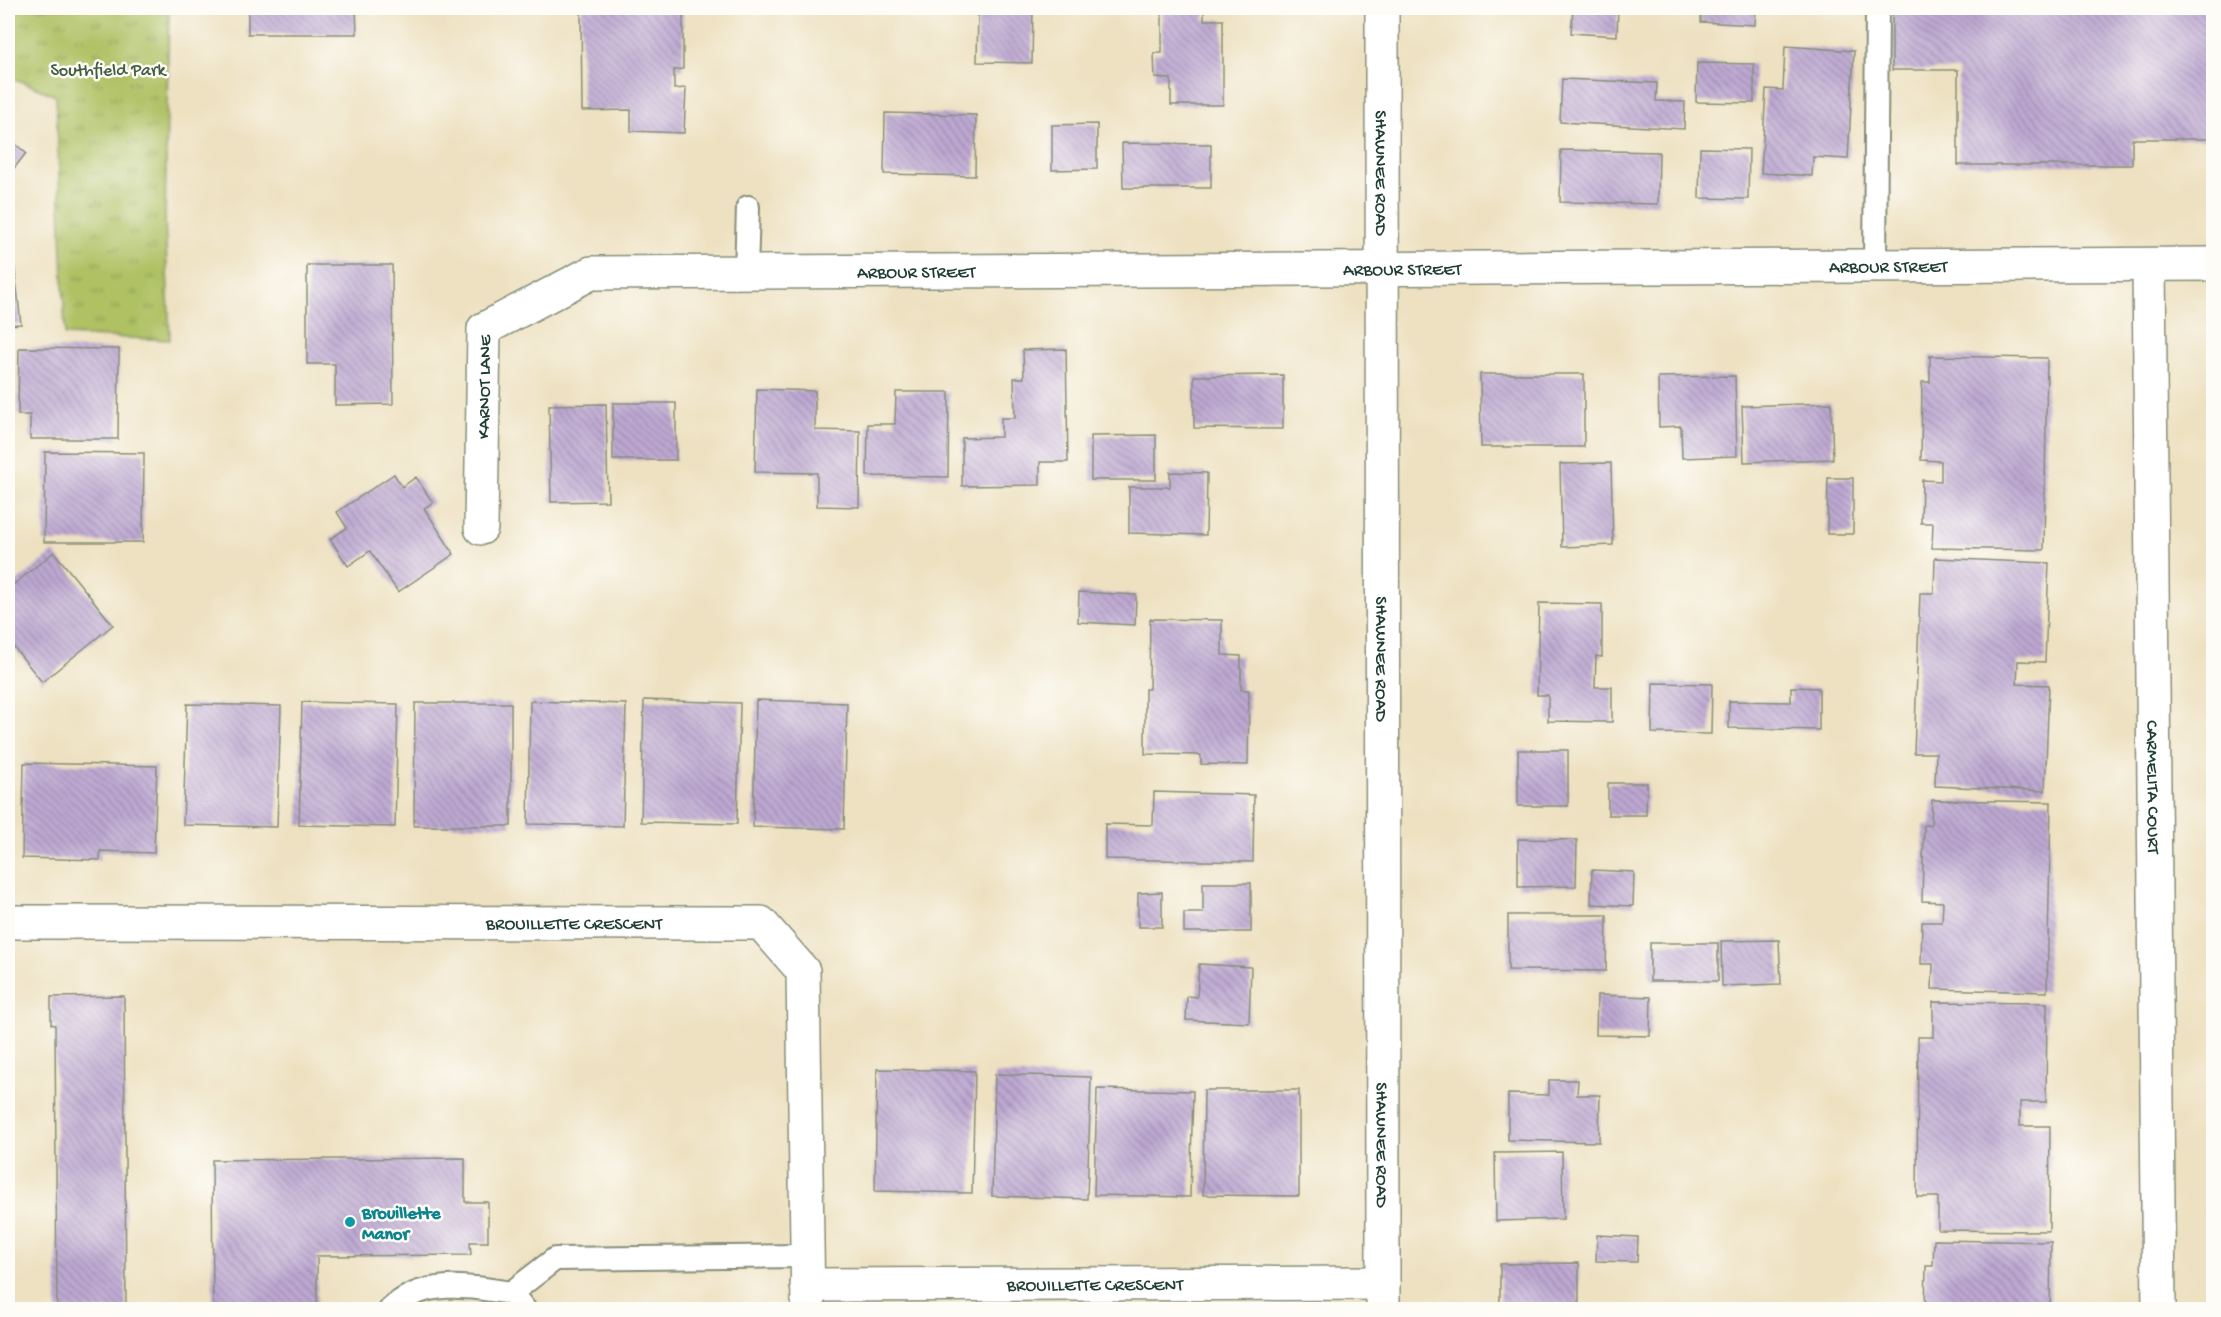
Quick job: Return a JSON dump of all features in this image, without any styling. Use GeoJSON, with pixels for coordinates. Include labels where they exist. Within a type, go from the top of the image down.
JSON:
{"type":"FeatureCollection","features":[{"type":"Feature","properties":{"kind":"street","name":"SHAWNEE ROAD"},"geometry":{"type":"LineString","coordinates":[[1382,8],[1383,1296]]}},
{"type":"Feature","properties":{"kind":"street","name":"ARBOUR STREET"},"geometry":{"type":"LineString","coordinates":[[591,273],[2214,264]]}},
{"type":"Feature","properties":{"kind":"street","name":"CARMELITA COURT"},"geometry":{"type":"LineString","coordinates":[[2149,265],[2159,1310]]}},
{"type":"Feature","properties":{"kind":"street","name":"KARNOT LANE"},"geometry":{"type":"LineString","coordinates":[[481,528],[484,329],[591,273]]}},
{"type":"Feature","properties":{"kind":"street","name":"BROUILLETTE CRESCENT"},"geometry":{"type":"LineString","coordinates":[[8,922],[761,923],[803,971],[808,1284],[1383,1296]]}},
{"type":"Feature","properties":{"kind":"lane"},"geometry":{"type":"LineString","coordinates":[[1875,266],[1877,8]]}},
{"type":"Feature","properties":{"kind":"lane"},"geometry":{"type":"LineString","coordinates":[[746,273],[748,207]]}},
{"type":"Feature","properties":{"kind":"lane"},"geometry":{"type":"LineString","coordinates":[[390,1310],[400,1299],[429,1289],[455,1286],[518,1301],[555,1259],[808,1284]]}},
{"type":"Feature","properties":{"kind":"green space","name":"Southfield Park"},"geometry":{"type":"Polygon","coordinates":[[[8,8],[169,8],[165,218],[170,340],[65,335],[56,96],[8,76],[8,8]]]}},
{"type":"Feature","properties":{"kind":"building"},"geometry":{"type":"Polygon","coordinates":[[[248,8],[356,8],[357,34],[248,34],[248,8]]]}},
{"type":"Feature","properties":{"kind":"building"},"geometry":{"type":"Polygon","coordinates":[[[581,8],[683,8],[683,69],[674,70],[674,89],[686,88],[684,133],[631,131],[631,110],[582,111],[581,8]]]}},
{"type":"Feature","properties":{"kind":"building"},"geometry":{"type":"Polygon","coordinates":[[[978,8],[1033,8],[1032,63],[977,62],[978,8]]]}},
{"type":"Feature","properties":{"kind":"building"},"geometry":{"type":"Polygon","coordinates":[[[1162,8],[1204,8],[1204,20],[1223,20],[1223,105],[1171,105],[1171,79],[1155,78],[1154,53],[1162,53],[1162,8]]]}},
{"type":"Feature","properties":{"kind":"building"},"geometry":{"type":"Polygon","coordinates":[[[1573,8],[1618,8],[1617,36],[1571,33],[1573,8]]]}},
{"type":"Feature","properties":{"kind":"building"},"geometry":{"type":"Polygon","coordinates":[[[1701,8],[1756,8],[1755,25],[1701,22],[1701,8]]]}},
{"type":"Feature","properties":{"kind":"building"},"geometry":{"type":"Polygon","coordinates":[[[1892,8],[2214,8],[2214,139],[2132,139],[2132,165],[1958,165],[1958,70],[1892,70],[1892,8]]]}},
{"type":"Feature","properties":{"kind":"building"},"geometry":{"type":"Polygon","coordinates":[[[1785,46],[1854,51],[1848,159],[1813,157],[1812,176],[1761,173],[1766,89],[1783,90],[1785,46]]]}},
{"type":"Feature","properties":{"kind":"building"},"geometry":{"type":"Polygon","coordinates":[[[1697,63],[1754,64],[1754,103],[1696,102],[1697,63]]]}},
{"type":"Feature","properties":{"kind":"building"},"geometry":{"type":"Polygon","coordinates":[[[1562,79],[1657,83],[1656,101],[1685,102],[1684,129],[1560,122],[1562,79]]]}},
{"type":"Feature","properties":{"kind":"building"},"geometry":{"type":"Polygon","coordinates":[[[885,113],[976,115],[975,176],[884,174],[885,113]]]}},
{"type":"Feature","properties":{"kind":"building"},"geometry":{"type":"Polygon","coordinates":[[[1097,124],[1097,169],[1052,170],[1052,125],[1097,124]]]}},
{"type":"Feature","properties":{"kind":"building"},"geometry":{"type":"Polygon","coordinates":[[[8,138],[26,153],[8,176],[8,138]]]}},
{"type":"Feature","properties":{"kind":"building"},"geometry":{"type":"Polygon","coordinates":[[[1122,143],[1211,144],[1211,188],[1123,188],[1122,143]]]}},
{"type":"Feature","properties":{"kind":"building"},"geometry":{"type":"Polygon","coordinates":[[[1700,148],[1749,149],[1748,199],[1699,198],[1700,148]]]}},
{"type":"Feature","properties":{"kind":"building"},"geometry":{"type":"Polygon","coordinates":[[[1561,150],[1659,152],[1658,204],[1560,202],[1561,150]]]}},
{"type":"Feature","properties":{"kind":"building"},"geometry":{"type":"Polygon","coordinates":[[[11,237],[21,324],[8,325],[8,238],[11,237]]]}},
{"type":"Feature","properties":{"kind":"building"},"geometry":{"type":"Polygon","coordinates":[[[307,265],[392,265],[393,404],[335,405],[335,364],[307,364],[307,265]]]}},
{"type":"Feature","properties":{"kind":"building"},"geometry":{"type":"Polygon","coordinates":[[[19,348],[119,349],[118,439],[30,439],[30,415],[18,415],[19,348]]]}},
{"type":"Feature","properties":{"kind":"building"},"geometry":{"type":"Polygon","coordinates":[[[1066,349],[1068,462],[1040,462],[1040,485],[962,486],[962,438],[1001,437],[1001,418],[1015,418],[1014,378],[1024,378],[1023,350],[1066,349]]]}},
{"type":"Feature","properties":{"kind":"building"},"geometry":{"type":"Polygon","coordinates":[[[1930,356],[2047,358],[2044,550],[1932,548],[1933,523],[1921,523],[1922,480],[1941,481],[1941,461],[1921,460],[1922,382],[1930,382],[1930,356]]]}},
{"type":"Feature","properties":{"kind":"building"},"geometry":{"type":"Polygon","coordinates":[[[1480,374],[1584,374],[1584,447],[1481,447],[1480,374]]]}},
{"type":"Feature","properties":{"kind":"building"},"geometry":{"type":"Polygon","coordinates":[[[1283,375],[1283,429],[1194,428],[1194,376],[1283,375]]]}},
{"type":"Feature","properties":{"kind":"building"},"geometry":{"type":"Polygon","coordinates":[[[1735,376],[1737,456],[1682,458],[1681,426],[1659,427],[1658,377],[1735,376]]]}},
{"type":"Feature","properties":{"kind":"building"},"geometry":{"type":"Polygon","coordinates":[[[757,389],[815,391],[815,430],[860,431],[859,507],[817,506],[817,473],[755,472],[757,389]]]}},
{"type":"Feature","properties":{"kind":"building"},"geometry":{"type":"Polygon","coordinates":[[[896,392],[949,392],[948,477],[867,476],[868,424],[895,424],[896,392]]]}},
{"type":"Feature","properties":{"kind":"building"},"geometry":{"type":"Polygon","coordinates":[[[613,403],[676,403],[676,460],[613,460],[613,403]]]}},
{"type":"Feature","properties":{"kind":"building"},"geometry":{"type":"Polygon","coordinates":[[[1831,403],[1833,459],[1744,462],[1742,406],[1831,403]]]}},
{"type":"Feature","properties":{"kind":"building"},"geometry":{"type":"Polygon","coordinates":[[[606,404],[608,501],[551,502],[549,405],[606,404]]]}},
{"type":"Feature","properties":{"kind":"building"},"geometry":{"type":"Polygon","coordinates":[[[1156,435],[1156,480],[1091,480],[1091,436],[1156,435]]]}},
{"type":"Feature","properties":{"kind":"building"},"geometry":{"type":"Polygon","coordinates":[[[45,452],[144,453],[143,542],[44,542],[45,452]]]}},
{"type":"Feature","properties":{"kind":"building"},"geometry":{"type":"Polygon","coordinates":[[[1611,463],[1613,545],[1562,547],[1560,464],[1611,463]]]}},
{"type":"Feature","properties":{"kind":"building"},"geometry":{"type":"Polygon","coordinates":[[[1170,472],[1207,473],[1206,535],[1129,533],[1129,487],[1170,487],[1170,472]]]}},
{"type":"Feature","properties":{"kind":"building"},"geometry":{"type":"Polygon","coordinates":[[[394,474],[402,487],[416,477],[433,503],[424,508],[454,554],[398,592],[370,551],[348,566],[330,539],[347,528],[337,512],[394,474]]]}},
{"type":"Feature","properties":{"kind":"building"},"geometry":{"type":"Polygon","coordinates":[[[1828,478],[1853,478],[1853,534],[1827,534],[1828,478]]]}},
{"type":"Feature","properties":{"kind":"building"},"geometry":{"type":"Polygon","coordinates":[[[54,552],[113,625],[42,682],[8,640],[8,589],[54,552]]]}},
{"type":"Feature","properties":{"kind":"building"},"geometry":{"type":"Polygon","coordinates":[[[1935,558],[2049,563],[2045,662],[2018,661],[2017,684],[2049,685],[2045,791],[1935,786],[1936,753],[1914,753],[1920,593],[1934,593],[1935,558]]]}},
{"type":"Feature","properties":{"kind":"building"},"geometry":{"type":"Polygon","coordinates":[[[1079,592],[1136,595],[1135,625],[1078,622],[1079,592]]]}},
{"type":"Feature","properties":{"kind":"building"},"geometry":{"type":"Polygon","coordinates":[[[1539,603],[1602,604],[1602,657],[1596,656],[1595,687],[1612,687],[1612,722],[1548,721],[1548,695],[1537,695],[1539,603]]]}},
{"type":"Feature","properties":{"kind":"building"},"geometry":{"type":"Polygon","coordinates":[[[1150,619],[1222,620],[1222,655],[1241,656],[1241,690],[1249,690],[1248,765],[1201,764],[1201,755],[1145,754],[1145,689],[1149,689],[1150,619]]]}},
{"type":"Feature","properties":{"kind":"building"},"geometry":{"type":"Polygon","coordinates":[[[1653,683],[1712,684],[1711,734],[1652,733],[1653,683]]]}},
{"type":"Feature","properties":{"kind":"building"},"geometry":{"type":"Polygon","coordinates":[[[1791,687],[1819,688],[1819,730],[1729,728],[1729,701],[1791,702],[1791,687]]]}},
{"type":"Feature","properties":{"kind":"building"},"geometry":{"type":"Polygon","coordinates":[[[644,700],[740,703],[737,824],[641,822],[644,700]]]}},
{"type":"Feature","properties":{"kind":"building"},"geometry":{"type":"Polygon","coordinates":[[[756,700],[847,703],[844,829],[753,827],[756,700]]]}},
{"type":"Feature","properties":{"kind":"building"},"geometry":{"type":"Polygon","coordinates":[[[530,701],[626,704],[623,826],[528,824],[530,701]]]}},
{"type":"Feature","properties":{"kind":"building"},"geometry":{"type":"Polygon","coordinates":[[[302,702],[398,704],[395,827],[299,825],[302,702]]]}},
{"type":"Feature","properties":{"kind":"building"},"geometry":{"type":"Polygon","coordinates":[[[415,703],[511,703],[511,826],[414,826],[415,703]]]}},
{"type":"Feature","properties":{"kind":"building"},"geometry":{"type":"Polygon","coordinates":[[[187,704],[281,706],[277,827],[183,825],[187,704]]]}},
{"type":"Feature","properties":{"kind":"building"},"geometry":{"type":"Polygon","coordinates":[[[1518,750],[1568,750],[1568,806],[1518,806],[1518,750]]]}},
{"type":"Feature","properties":{"kind":"building"},"geometry":{"type":"Polygon","coordinates":[[[24,763],[157,766],[154,853],[100,851],[100,860],[22,858],[24,763]]]}},
{"type":"Feature","properties":{"kind":"building"},"geometry":{"type":"Polygon","coordinates":[[[1608,783],[1647,783],[1646,815],[1608,815],[1608,783]]]}},
{"type":"Feature","properties":{"kind":"building"},"geometry":{"type":"Polygon","coordinates":[[[1154,792],[1254,795],[1253,862],[1105,859],[1105,824],[1153,825],[1154,792]]]}},
{"type":"Feature","properties":{"kind":"building"},"geometry":{"type":"Polygon","coordinates":[[[1932,800],[2051,802],[2047,992],[1932,989],[1933,964],[1921,964],[1922,922],[1942,922],[1943,902],[1922,901],[1924,825],[1931,825],[1932,800]]]}},
{"type":"Feature","properties":{"kind":"building"},"geometry":{"type":"Polygon","coordinates":[[[1518,839],[1577,840],[1576,886],[1518,887],[1518,839]]]}},
{"type":"Feature","properties":{"kind":"building"},"geometry":{"type":"Polygon","coordinates":[[[1592,870],[1634,872],[1633,906],[1591,904],[1592,870]]]}},
{"type":"Feature","properties":{"kind":"building"},"geometry":{"type":"Polygon","coordinates":[[[1203,883],[1251,883],[1251,932],[1184,932],[1184,913],[1203,913],[1203,883]]]}},
{"type":"Feature","properties":{"kind":"building"},"geometry":{"type":"Polygon","coordinates":[[[1162,892],[1162,927],[1138,927],[1138,893],[1162,892]]]}},
{"type":"Feature","properties":{"kind":"building"},"geometry":{"type":"Polygon","coordinates":[[[1508,915],[1607,915],[1606,971],[1508,970],[1508,915]]]}},
{"type":"Feature","properties":{"kind":"building"},"geometry":{"type":"Polygon","coordinates":[[[1779,940],[1781,984],[1722,986],[1721,941],[1779,940]]]}},
{"type":"Feature","properties":{"kind":"building"},"geometry":{"type":"Polygon","coordinates":[[[1650,943],[1718,943],[1718,981],[1650,981],[1650,943]]]}},
{"type":"Feature","properties":{"kind":"building"},"geometry":{"type":"Polygon","coordinates":[[[1199,964],[1251,967],[1249,1023],[1186,1020],[1187,996],[1197,997],[1199,964]]]}},
{"type":"Feature","properties":{"kind":"building"},"geometry":{"type":"Polygon","coordinates":[[[1597,995],[1651,997],[1650,1036],[1596,1035],[1597,995]]]}},
{"type":"Feature","properties":{"kind":"building"},"geometry":{"type":"Polygon","coordinates":[[[124,996],[126,1310],[57,1310],[55,1025],[51,1024],[51,997],[124,996]]]}},
{"type":"Feature","properties":{"kind":"building"},"geometry":{"type":"Polygon","coordinates":[[[1933,1002],[2047,1003],[2046,1102],[2020,1102],[2020,1126],[2050,1126],[2049,1231],[1938,1230],[1938,1197],[1917,1197],[1918,1037],[1933,1037],[1933,1002]]]}},
{"type":"Feature","properties":{"kind":"building"},"geometry":{"type":"Polygon","coordinates":[[[877,1069],[975,1071],[972,1193],[875,1191],[877,1069]]]}},
{"type":"Feature","properties":{"kind":"building"},"geometry":{"type":"Polygon","coordinates":[[[995,1074],[1091,1077],[1087,1199],[992,1196],[995,1074]]]}},
{"type":"Feature","properties":{"kind":"building"},"geometry":{"type":"Polygon","coordinates":[[[1549,1080],[1578,1080],[1577,1095],[1600,1095],[1599,1142],[1508,1140],[1508,1094],[1549,1095],[1549,1080]]]}},
{"type":"Feature","properties":{"kind":"building"},"geometry":{"type":"Polygon","coordinates":[[[1097,1089],[1193,1091],[1190,1197],[1094,1195],[1097,1089]]]}},
{"type":"Feature","properties":{"kind":"building"},"geometry":{"type":"Polygon","coordinates":[[[1204,1090],[1299,1090],[1299,1196],[1203,1195],[1204,1090]]]}},
{"type":"Feature","properties":{"kind":"building"},"geometry":{"type":"Polygon","coordinates":[[[1562,1152],[1563,1219],[1496,1221],[1495,1153],[1562,1152]]]}},
{"type":"Feature","properties":{"kind":"building","name":"Brouillette Manor"},"geometry":{"type":"Polygon","coordinates":[[[465,1158],[465,1202],[488,1202],[488,1242],[470,1242],[471,1255],[317,1256],[317,1310],[213,1310],[212,1160],[465,1158]]]}},
{"type":"Feature","properties":{"kind":"building"},"geometry":{"type":"Polygon","coordinates":[[[1597,1235],[1638,1237],[1637,1262],[1596,1261],[1597,1235]]]}},
{"type":"Feature","properties":{"kind":"building"},"geometry":{"type":"Polygon","coordinates":[[[1934,1240],[2051,1242],[2050,1310],[1925,1310],[1926,1266],[1933,1266],[1934,1240]]]}},
{"type":"Feature","properties":{"kind":"building"},"geometry":{"type":"Polygon","coordinates":[[[1579,1263],[1579,1310],[1500,1310],[1500,1264],[1579,1263]]]}},
{"type":"Feature","properties":{"kind":"place","name":"Brouillette Manor"},"geometry":{"type":"Point","coordinates":[350,1222]}}]}
